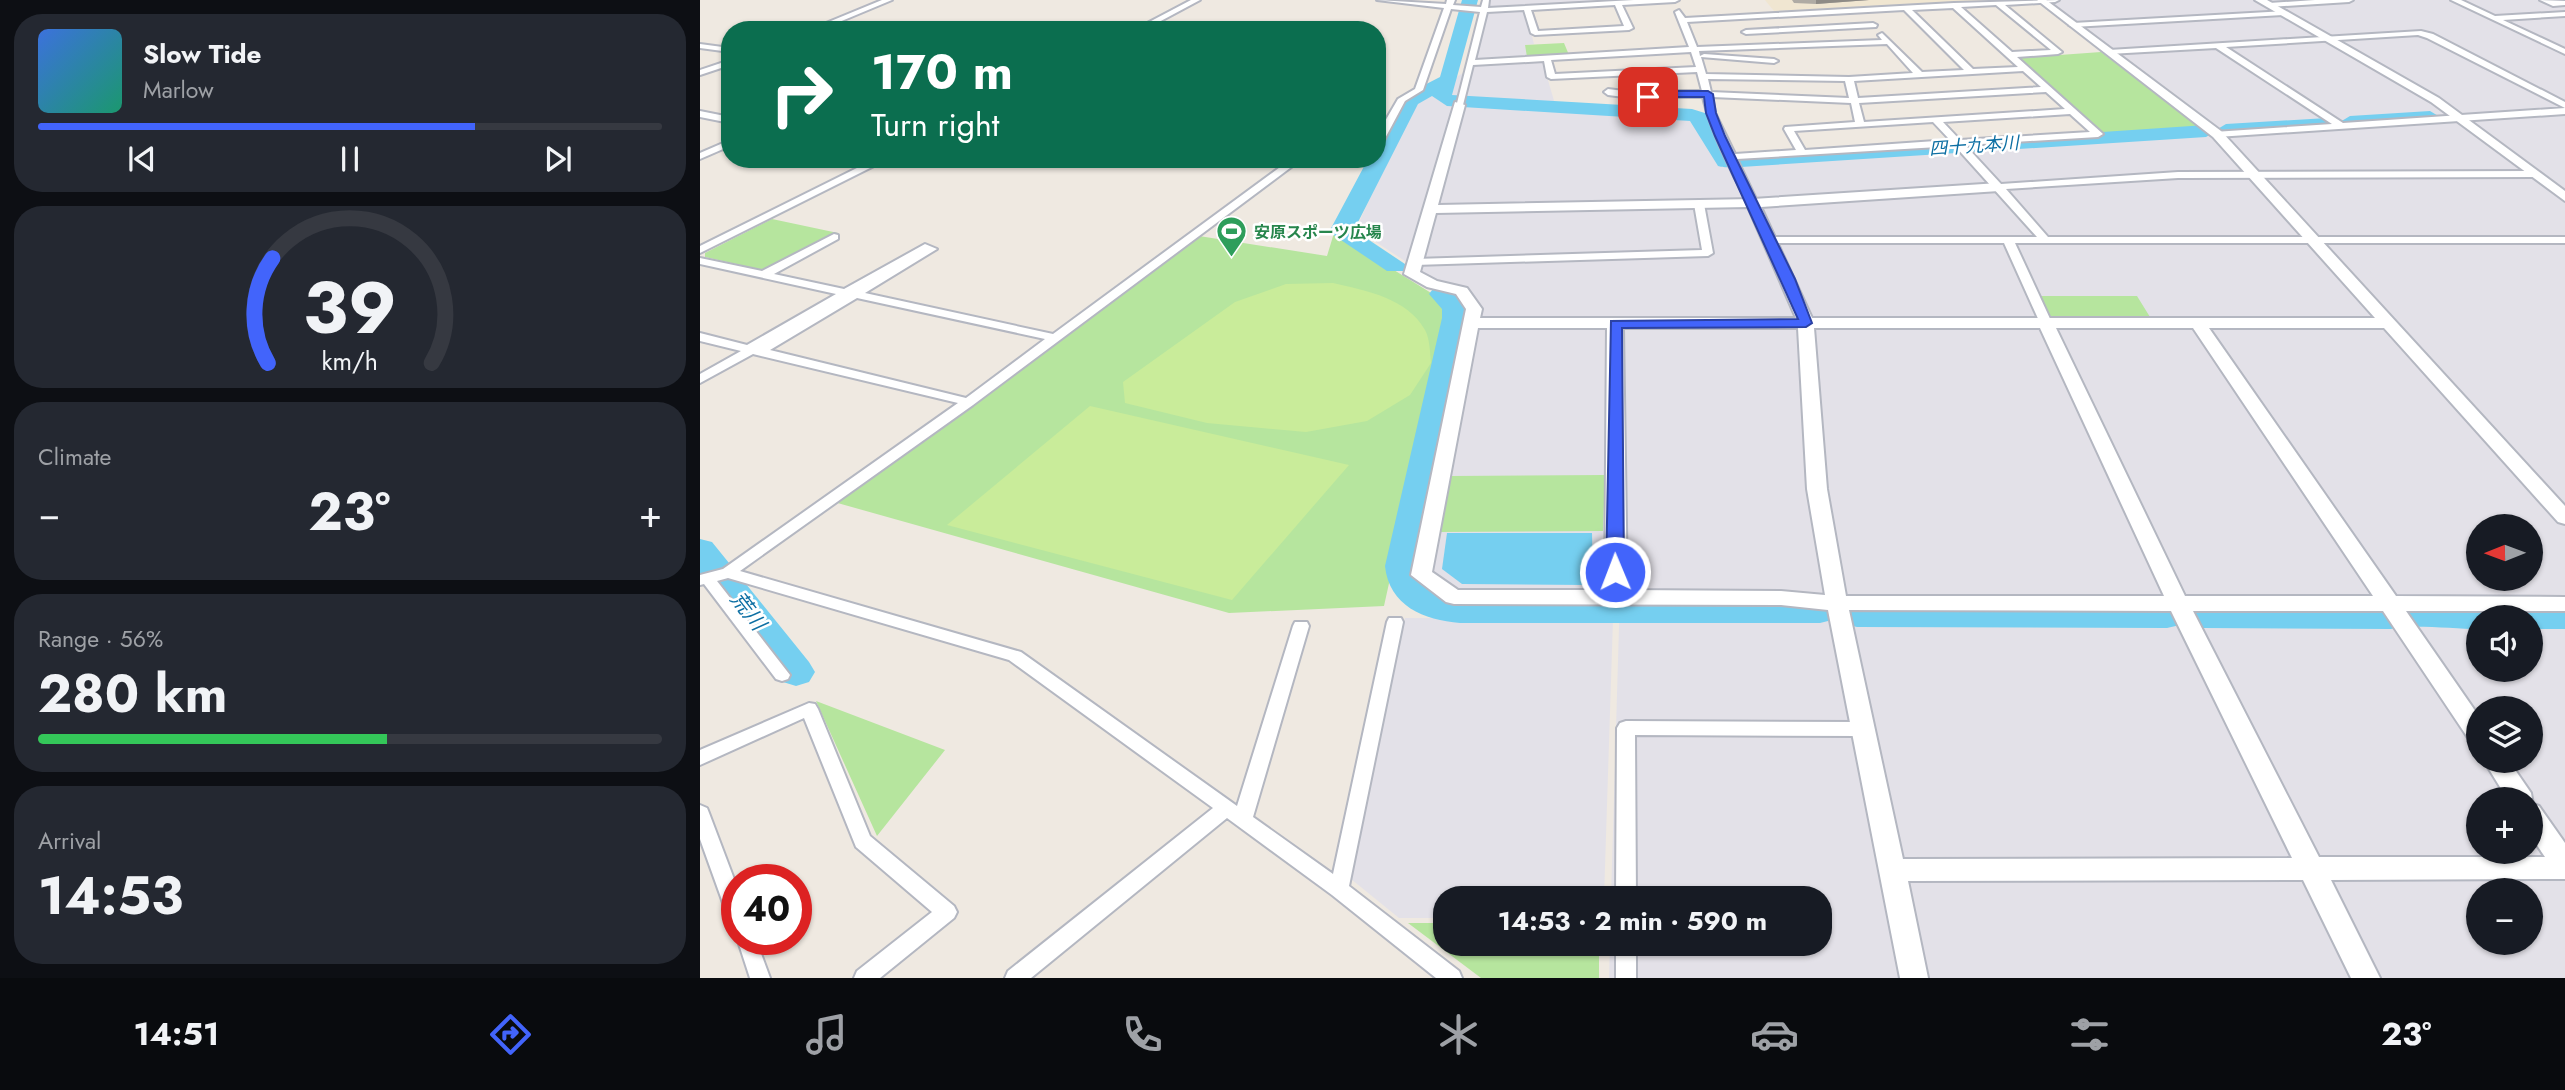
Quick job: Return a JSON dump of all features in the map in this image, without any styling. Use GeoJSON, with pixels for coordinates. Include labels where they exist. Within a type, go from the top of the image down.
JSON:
{"type":"FeatureCollection","features":[{"type":"Feature","properties":{"kind":"street"},"geometry":{"type":"LineString","coordinates":[[836,21],[888,0]]}},
{"type":"Feature","properties":{"kind":"street"},"geometry":{"type":"LineString","coordinates":[[1155,21],[1196,0]]}},
{"type":"Feature","properties":{"kind":"street"},"geometry":{"type":"LineString","coordinates":[[1381,0],[1452,5],[1480,10],[1675,0],[1702,72],[1711,113],[1806,323],[1816,489],[1861,729],[1914,978]]}},
{"type":"Feature","properties":{"kind":"street"},"geometry":{"type":"LineString","coordinates":[[1486,0],[1480,10],[1460,102],[1412,274],[1432,284],[1462,291],[1474,309],[1421,575],[1454,597],[1781,598],[1837,603],[2565,604]]}},
{"type":"Feature","properties":{"kind":"street"},"geometry":{"type":"LineString","coordinates":[[2040,0],[2217,134],[2565,518]]}},
{"type":"Feature","properties":{"kind":"street"},"geometry":{"type":"LineString","coordinates":[[1681,20],[2055,0]]}},
{"type":"Feature","properties":{"kind":"street"},"geometry":{"type":"LineString","coordinates":[[2264,2],[2349,0]]}},
{"type":"Feature","properties":{"kind":"street"},"geometry":{"type":"LineString","coordinates":[[2455,0],[2565,52]]}},
{"type":"Feature","properties":{"kind":"street"},"geometry":{"type":"LineString","coordinates":[[2544,0],[2565,12]]}},
{"type":"Feature","properties":{"kind":"street"},"geometry":{"type":"LineString","coordinates":[[2264,2],[2435,100],[2565,197]]}},
{"type":"Feature","properties":{"kind":"street"},"geometry":{"type":"LineString","coordinates":[[1998,3],[2057,52],[2009,55]]}},
{"type":"Feature","properties":{"kind":"street"},"geometry":{"type":"LineString","coordinates":[[1527,8],[1535,33],[1629,28],[1618,4]]}},
{"type":"Feature","properties":{"kind":"street"},"geometry":{"type":"LineString","coordinates":[[2553,4],[2565,4]]}},
{"type":"Feature","properties":{"kind":"street"},"geometry":{"type":"LineString","coordinates":[[1386,128],[1402,99],[1419,90],[1452,5]]}},
{"type":"Feature","properties":{"kind":"street"},"geometry":{"type":"LineString","coordinates":[[1730,157],[1962,148],[2098,134],[1954,5]]}},
{"type":"Feature","properties":{"kind":"street"},"geometry":{"type":"LineString","coordinates":[[1761,7],[1796,43]]}},
{"type":"Feature","properties":{"kind":"street"},"geometry":{"type":"LineString","coordinates":[[1906,8],[1971,72]]}},
{"type":"Feature","properties":{"kind":"street"},"geometry":{"type":"LineString","coordinates":[[1861,10],[1920,75]]}},
{"type":"Feature","properties":{"kind":"street"},"geometry":{"type":"LineString","coordinates":[[2494,18],[2565,12]]}},
{"type":"Feature","properties":{"kind":"street"},"geometry":{"type":"LineString","coordinates":[[2073,25],[2283,13]]}},
{"type":"Feature","properties":{"kind":"street"},"geometry":{"type":"LineString","coordinates":[[1736,17],[1756,46]]}},
{"type":"Feature","properties":{"kind":"street"},"geometry":{"type":"LineString","coordinates":[[1746,32],[1873,25]]}},
{"type":"Feature","properties":{"kind":"street"},"geometry":{"type":"LineString","coordinates":[[2109,52],[2418,33],[2430,36],[2565,105]]}},
{"type":"Feature","properties":{"kind":"street"},"geometry":{"type":"LineString","coordinates":[[1470,63],[1695,53],[1796,43],[1834,47],[1888,42]]}},
{"type":"Feature","properties":{"kind":"street"},"geometry":{"type":"LineString","coordinates":[[1808,43],[1810,56]]}},
{"type":"Feature","properties":{"kind":"street"},"geometry":{"type":"LineString","coordinates":[[1771,45],[1777,77]]}},
{"type":"Feature","properties":{"kind":"street"},"geometry":{"type":"LineString","coordinates":[[2217,45],[2342,126]]}},
{"type":"Feature","properties":{"kind":"street"},"geometry":{"type":"LineString","coordinates":[[700,46],[721,49]]}},
{"type":"Feature","properties":{"kind":"street"},"geometry":{"type":"LineString","coordinates":[[1695,53],[1774,61]]}},
{"type":"Feature","properties":{"kind":"street"},"geometry":{"type":"LineString","coordinates":[[1547,58],[1550,77],[1702,72],[1751,77],[1849,79],[2024,69]]}},
{"type":"Feature","properties":{"kind":"street"},"geometry":{"type":"LineString","coordinates":[[700,73],[721,65]]}},
{"type":"Feature","properties":{"kind":"street"},"geometry":{"type":"LineString","coordinates":[[1748,96],[1751,77]]}},
{"type":"Feature","properties":{"kind":"street"},"geometry":{"type":"LineString","coordinates":[[1796,98],[1798,78]]}},
{"type":"Feature","properties":{"kind":"street"},"geometry":{"type":"LineString","coordinates":[[1849,79],[1860,124]]}},
{"type":"Feature","properties":{"kind":"street"},"geometry":{"type":"LineString","coordinates":[[1608,92],[1648,97],[1665,94],[1708,94],[1854,101],[2048,89]]}},
{"type":"Feature","properties":{"kind":"street"},"geometry":{"type":"LineString","coordinates":[[1802,153],[1788,129],[2073,111]]}},
{"type":"Feature","properties":{"kind":"street"},"geometry":{"type":"LineString","coordinates":[[2217,134],[2462,120],[2565,111]]}},
{"type":"Feature","properties":{"kind":"street"},"geometry":{"type":"LineString","coordinates":[[700,114],[721,118]]}},
{"type":"Feature","properties":{"kind":"street"},"geometry":{"type":"LineString","coordinates":[[1936,120],[2045,240]]}},
{"type":"Feature","properties":{"kind":"street"},"geometry":{"type":"LineString","coordinates":[[700,156],[721,147]]}},
{"type":"Feature","properties":{"kind":"street"},"geometry":{"type":"LineString","coordinates":[[700,250],[865,168]]}},
{"type":"Feature","properties":{"kind":"street"},"geometry":{"type":"LineString","coordinates":[[727,574],[968,402],[1285,168]]}},
{"type":"Feature","properties":{"kind":"street"},"geometry":{"type":"LineString","coordinates":[[1432,209],[1753,202],[2178,176],[2534,174]]}},
{"type":"Feature","properties":{"kind":"street"},"geometry":{"type":"LineString","coordinates":[[1415,262],[1708,253],[1699,204]]}},
{"type":"Feature","properties":{"kind":"street"},"geometry":{"type":"LineString","coordinates":[[763,275],[834,237]]}},
{"type":"Feature","properties":{"kind":"street"},"geometry":{"type":"LineString","coordinates":[[1769,240],[2565,240]]}},
{"type":"Feature","properties":{"kind":"street"},"geometry":{"type":"LineString","coordinates":[[2008,240],[2178,604],[2367,978]]}},
{"type":"Feature","properties":{"kind":"street"},"geometry":{"type":"LineString","coordinates":[[700,379],[932,249],[925,247],[850,294]]}},
{"type":"Feature","properties":{"kind":"street"},"geometry":{"type":"LineString","coordinates":[[700,261],[1055,338]]}},
{"type":"Feature","properties":{"kind":"street"},"geometry":{"type":"LineString","coordinates":[[1472,323],[2386,323]]}},
{"type":"Feature","properties":{"kind":"street"},"geometry":{"type":"LineString","coordinates":[[2198,323],[2466,716]]}},
{"type":"Feature","properties":{"kind":"street"},"geometry":{"type":"LineString","coordinates":[[1615,324],[1616,598]]}},
{"type":"Feature","properties":{"kind":"street"},"geometry":{"type":"LineString","coordinates":[[701,338],[968,402]]}},
{"type":"Feature","properties":{"kind":"street"},"geometry":{"type":"LineString","coordinates":[[704,576],[727,574],[1015,656],[1224,809],[1339,889],[1452,978]]}},
{"type":"Feature","properties":{"kind":"street"},"geometry":{"type":"LineString","coordinates":[[704,576],[782,675]]}},
{"type":"Feature","properties":{"kind":"street"},"geometry":{"type":"LineString","coordinates":[[1339,889],[1395,622]]}},
{"type":"Feature","properties":{"kind":"street"},"geometry":{"type":"LineString","coordinates":[[1242,821],[1301,626]]}},
{"type":"Feature","properties":{"kind":"street"},"geometry":{"type":"LineString","coordinates":[[700,758],[809,709],[863,841],[947,912],[864,978]]}},
{"type":"Feature","properties":{"kind":"street"},"geometry":{"type":"LineString","coordinates":[[1626,886],[1626,728],[1861,729]]}},
{"type":"Feature","properties":{"kind":"street"},"geometry":{"type":"LineString","coordinates":[[1015,978],[1224,809]]}},
{"type":"Feature","properties":{"kind":"street"},"geometry":{"type":"LineString","coordinates":[[700,813],[721,870]]}},
{"type":"Feature","properties":{"kind":"street"},"geometry":{"type":"LineString","coordinates":[[2543,833],[2565,866]]}},
{"type":"Feature","properties":{"kind":"street"},"geometry":{"type":"LineString","coordinates":[[1891,870],[2565,866]]}},
{"type":"Feature","properties":{"kind":"street"},"geometry":{"type":"LineString","coordinates":[[752,955],[760,978]]}},
{"type":"Feature","properties":{"kind":"street"},"geometry":{"type":"LineString","coordinates":[[1626,956],[1626,978]]}},
{"type":"Feature","properties":{"kind":"shaded area"},"geometry":{"type":"Polygon","coordinates":[[[1490,0],[1625,0],[1524,5],[1534,44],[1525,45],[1530,60],[1542,60],[1555,104],[1698,114],[1705,118],[1726,156],[2216,129],[2044,0],[2565,0],[2565,978],[1609,978],[1610,956],[1832,956],[1832,886],[1611,886],[1620,593],[1464,591],[1439,581],[1430,569],[1465,388],[1467,290],[1434,280],[1356,229],[1384,168],[1386,168],[1414,101],[1474,67],[1490,0]]]}},
{"type":"Feature","properties":{"kind":"shaded area"},"geometry":{"type":"Polygon","coordinates":[[[1765,0],[1981,0],[1982,1],[1774,11],[1765,0]]]}},
{"type":"Feature","properties":{"kind":"shaded area"},"geometry":{"type":"Polygon","coordinates":[[[1405,618],[1613,619],[1604,886],[1433,886],[1433,918],[1399,918],[1351,879],[1405,618]]]}},
{"type":"Feature","properties":{"kind":"green space"},"geometry":{"type":"Polygon","coordinates":[[[1564,43],[1569,55],[1527,57],[1525,45],[1564,43]]]}},
{"type":"Feature","properties":{"kind":"green space"},"geometry":{"type":"Polygon","coordinates":[[[2101,52],[2202,128],[2104,133],[2017,58],[2101,52]]]}},
{"type":"Feature","properties":{"kind":"green space"},"geometry":{"type":"Polygon","coordinates":[[[772,219],[838,233],[767,271],[705,257],[705,253],[772,219]]]}},
{"type":"Feature","properties":{"kind":"green space"},"geometry":{"type":"Polygon","coordinates":[[[1334,233],[1450,307],[1384,606],[1229,613],[834,502],[1199,236],[1327,256],[1334,233]]]}},
{"type":"Feature","properties":{"kind":"green space"},"geometry":{"type":"Polygon","coordinates":[[[1333,283],[1372,293],[1408,310],[1425,330],[1430,346],[1431,363],[1410,395],[1367,421],[1306,432],[1207,423],[1125,403],[1123,382],[1235,302],[1286,284],[1333,283]]]}},
{"type":"Feature","properties":{"kind":"green space"},"geometry":{"type":"Polygon","coordinates":[[[2040,296],[2137,296],[2150,317],[2051,317],[2040,296]]]}},
{"type":"Feature","properties":{"kind":"green space"},"geometry":{"type":"Polygon","coordinates":[[[1090,406],[1349,465],[1232,600],[947,525],[1090,406]]]}},
{"type":"Feature","properties":{"kind":"green space"},"geometry":{"type":"Polygon","coordinates":[[[1605,475],[1603,531],[1438,532],[1451,476],[1605,475]]]}},
{"type":"Feature","properties":{"kind":"green space"},"geometry":{"type":"Polygon","coordinates":[[[816,701],[945,750],[877,836],[816,701]]]}},
{"type":"Feature","properties":{"kind":"green space"},"geometry":{"type":"Polygon","coordinates":[[[1408,923],[1433,923],[1433,942],[1408,923]]]}},
{"type":"Feature","properties":{"kind":"green space"},"geometry":{"type":"Polygon","coordinates":[[[1452,956],[1599,956],[1599,978],[1481,978],[1452,956]]]}},
{"type":"Feature","properties":{"kind":"water"},"geometry":{"type":"Polygon","coordinates":[[[1447,533],[1592,533],[1593,581],[1588,585],[1462,584],[1442,569],[1447,533]]]}},
{"type":"Feature","properties":{"kind":"waterway","name":"四十九本川"},"geometry":{"type":"LineString","coordinates":[[1448,81],[1470,0]]}},
{"type":"Feature","properties":{"kind":"waterway"},"geometry":{"type":"LineString","coordinates":[[1386,146],[1410,100],[1448,81]]}},
{"type":"Feature","properties":{"kind":"waterway","name":"四十九本川"},"geometry":{"type":"LineString","coordinates":[[1448,81],[1442,96],[1447,100],[1692,115],[1701,118],[1725,162]]}},
{"type":"Feature","properties":{"kind":"waterway","name":"四十九本川"},"geometry":{"type":"LineString","coordinates":[[2350,122],[2430,117]]}},
{"type":"Feature","properties":{"kind":"waterway","name":"四十九本川"},"geometry":{"type":"LineString","coordinates":[[2226,130],[2327,124]]}},
{"type":"Feature","properties":{"kind":"waterway","name":"四十九本川"},"geometry":{"type":"LineString","coordinates":[[1741,161],[2206,131]]}},
{"type":"Feature","properties":{"kind":"waterway"},"geometry":{"type":"LineString","coordinates":[[1374,168],[1341,232],[1396,266]]}},
{"type":"Feature","properties":{"kind":"waterway"},"geometry":{"type":"LineString","coordinates":[[1442,294],[1455,308],[1455,318],[1402,566],[1407,586],[1420,600],[1439,608],[1460,611],[1820,611]]}},
{"type":"Feature","properties":{"kind":"waterway","name":"荒川"},"geometry":{"type":"LineString","coordinates":[[700,550],[796,672]]}},
{"type":"Feature","properties":{"kind":"waterway"},"geometry":{"type":"LineString","coordinates":[[1857,615],[2167,616]]}},
{"type":"Feature","properties":{"kind":"waterway"},"geometry":{"type":"LineString","coordinates":[[2202,616],[2391,617]]}},
{"type":"Feature","properties":{"kind":"waterway"},"geometry":{"type":"LineString","coordinates":[[2417,617],[2565,617]]}},
{"type":"Feature","properties":{"kind":"place","name":"安原スポーツ広場"},"geometry":{"type":"Point","coordinates":[1231,259]}},
{"type":"Feature","properties":{"kind":"route"},"geometry":{"type":"LineString","coordinates":[[1615,572],[1615,324],[1806,323],[1753,202],[1720,136],[1711,113],[1708,94],[1665,94],[1648,97]]}}]}
